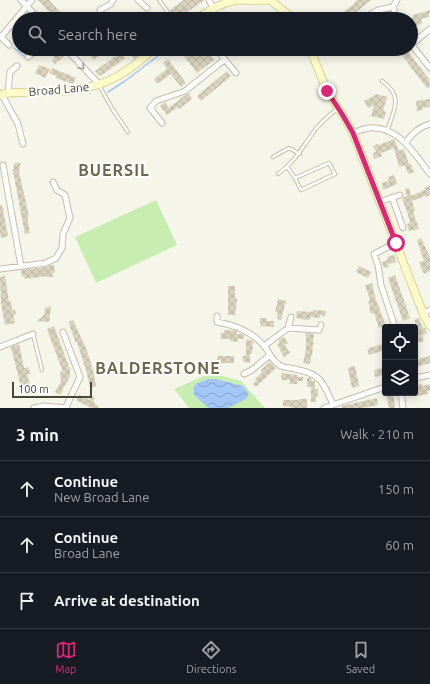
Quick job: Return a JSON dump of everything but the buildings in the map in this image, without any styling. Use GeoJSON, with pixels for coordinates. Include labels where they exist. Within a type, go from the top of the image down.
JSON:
{"type":"FeatureCollection","features":[{"type":"Feature","properties":{"kind":"main road"},"geometry":{"type":"LineString","coordinates":[[207,12],[213,8],[237,0],[270,0],[285,12]]}},
{"type":"Feature","properties":{"kind":"main road","name":"Broad Lane"},"geometry":{"type":"LineString","coordinates":[[3,94],[70,90],[99,84],[117,77],[146,56]]}},
{"type":"Feature","properties":{"kind":"main road"},"geometry":{"type":"LineString","coordinates":[[313,56],[327,91],[353,133],[396,243],[427,311],[430,326]]}},
{"type":"Feature","properties":{"kind":"street"},"geometry":{"type":"LineString","coordinates":[[21,0],[32,12]]}},
{"type":"Feature","properties":{"kind":"street"},"geometry":{"type":"LineString","coordinates":[[21,12],[32,0]]}},
{"type":"Feature","properties":{"kind":"street"},"geometry":{"type":"LineString","coordinates":[[100,10],[111,4],[113,0]]}},
{"type":"Feature","properties":{"kind":"street"},"geometry":{"type":"LineString","coordinates":[[138,0],[147,8]]}},
{"type":"Feature","properties":{"kind":"street"},"geometry":{"type":"LineString","coordinates":[[209,0],[213,8]]}},
{"type":"Feature","properties":{"kind":"street"},"geometry":{"type":"LineString","coordinates":[[395,12],[393,7],[397,0]]}},
{"type":"Feature","properties":{"kind":"street"},"geometry":{"type":"LineString","coordinates":[[375,12],[393,7]]}},
{"type":"Feature","properties":{"kind":"street"},"geometry":{"type":"LineString","coordinates":[[9,45],[1,37],[12,23]]}},
{"type":"Feature","properties":{"kind":"street"},"geometry":{"type":"LineString","coordinates":[[418,38],[430,29]]}},
{"type":"Feature","properties":{"kind":"street"},"geometry":{"type":"LineString","coordinates":[[418,53],[430,68]]}},
{"type":"Feature","properties":{"kind":"street"},"geometry":{"type":"LineString","coordinates":[[73,56],[99,84]]}},
{"type":"Feature","properties":{"kind":"street"},"geometry":{"type":"LineString","coordinates":[[221,56],[236,73]]}},
{"type":"Feature","properties":{"kind":"street"},"geometry":{"type":"LineString","coordinates":[[162,123],[150,108],[156,101],[185,91],[224,60]]}},
{"type":"Feature","properties":{"kind":"street"},"geometry":{"type":"LineString","coordinates":[[17,66],[10,72],[3,94],[18,124],[23,144]]}},
{"type":"Feature","properties":{"kind":"street"},"geometry":{"type":"LineString","coordinates":[[406,142],[413,132],[430,124]]}},
{"type":"Feature","properties":{"kind":"street"},"geometry":{"type":"LineString","coordinates":[[353,133],[366,128],[382,128],[406,142],[430,174]]}},
{"type":"Feature","properties":{"kind":"street"},"geometry":{"type":"LineString","coordinates":[[3,165],[21,266]]}},
{"type":"Feature","properties":{"kind":"street"},"geometry":{"type":"LineString","coordinates":[[0,269],[46,263],[56,258],[62,248],[63,234],[70,218],[65,195],[57,190],[53,182]]}},
{"type":"Feature","properties":{"kind":"street"},"geometry":{"type":"LineString","coordinates":[[379,202],[400,195]]}},
{"type":"Feature","properties":{"kind":"street"},"geometry":{"type":"LineString","coordinates":[[392,197],[403,228]]}},
{"type":"Feature","properties":{"kind":"street"},"geometry":{"type":"LineString","coordinates":[[394,324],[381,285],[378,265],[374,254],[396,243]]}},
{"type":"Feature","properties":{"kind":"street"},"geometry":{"type":"LineString","coordinates":[[217,316],[217,322],[234,325],[249,333],[264,346],[270,355],[281,366],[316,375],[321,379],[333,404]]}},
{"type":"Feature","properties":{"kind":"street"},"geometry":{"type":"LineString","coordinates":[[264,346],[288,328],[291,317]]}},
{"type":"Feature","properties":{"kind":"street"},"geometry":{"type":"LineString","coordinates":[[288,328],[320,329]]}},
{"type":"Feature","properties":{"kind":"street"},"geometry":{"type":"LineString","coordinates":[[34,408],[44,406],[67,408],[80,377],[63,332]]}},
{"type":"Feature","properties":{"kind":"street"},"geometry":{"type":"LineString","coordinates":[[0,347],[32,334]]}},
{"type":"Feature","properties":{"kind":"street"},"geometry":{"type":"LineString","coordinates":[[244,374],[252,370],[270,355]]}},
{"type":"Feature","properties":{"kind":"street"},"geometry":{"type":"LineString","coordinates":[[418,377],[430,375]]}},
{"type":"Feature","properties":{"kind":"street"},"geometry":{"type":"LineString","coordinates":[[324,408],[382,387]]}},
{"type":"Feature","properties":{"kind":"street"},"geometry":{"type":"LineString","coordinates":[[401,396],[403,408]]}},
{"type":"Feature","properties":{"kind":"lane"},"geometry":{"type":"LineString","coordinates":[[158,0],[167,12]]}},
{"type":"Feature","properties":{"kind":"lane"},"geometry":{"type":"LineString","coordinates":[[382,81],[389,86],[396,96],[394,111],[387,131]]}},
{"type":"Feature","properties":{"kind":"lane"},"geometry":{"type":"LineString","coordinates":[[99,84],[113,110],[128,132]]}},
{"type":"Feature","properties":{"kind":"lane"},"geometry":{"type":"LineString","coordinates":[[278,174],[288,168],[300,154],[315,129],[338,108]]}},
{"type":"Feature","properties":{"kind":"lane"},"geometry":{"type":"LineString","coordinates":[[273,157],[289,148],[300,154]]}},
{"type":"Feature","properties":{"kind":"lane"},"geometry":{"type":"LineString","coordinates":[[288,168],[301,190],[335,174],[329,163],[295,178]]}},
{"type":"Feature","properties":{"kind":"lane"},"geometry":{"type":"LineString","coordinates":[[32,334],[42,370]]}},
{"type":"Feature","properties":{"kind":"green space"},"geometry":{"type":"Polygon","coordinates":[[[156,200],[177,245],[96,283],[75,237],[156,200]]]}},
{"type":"Feature","properties":{"kind":"green space"},"geometry":{"type":"Polygon","coordinates":[[[211,373],[241,381],[265,408],[189,408],[174,389],[211,373]]]}},
{"type":"Feature","properties":{"kind":"water"},"geometry":{"type":"Polygon","coordinates":[[[208,379],[216,379],[243,386],[249,394],[246,399],[228,408],[209,408],[194,395],[194,386],[208,379]]]}},
{"type":"Feature","properties":{"kind":"waterway"},"geometry":{"type":"LineString","coordinates":[[108,92],[158,56]]}},
{"type":"Feature","properties":{"kind":"district","name":"BUERSIL"},"geometry":{"type":"Point","coordinates":[114,170]}},
{"type":"Feature","properties":{"kind":"district","name":"BALDERSTONE"},"geometry":{"type":"Point","coordinates":[158,368]}},
{"type":"Feature","properties":{"kind":"route"},"geometry":{"type":"LineString","coordinates":[[327,91],[353,133],[396,243]]}}]}
